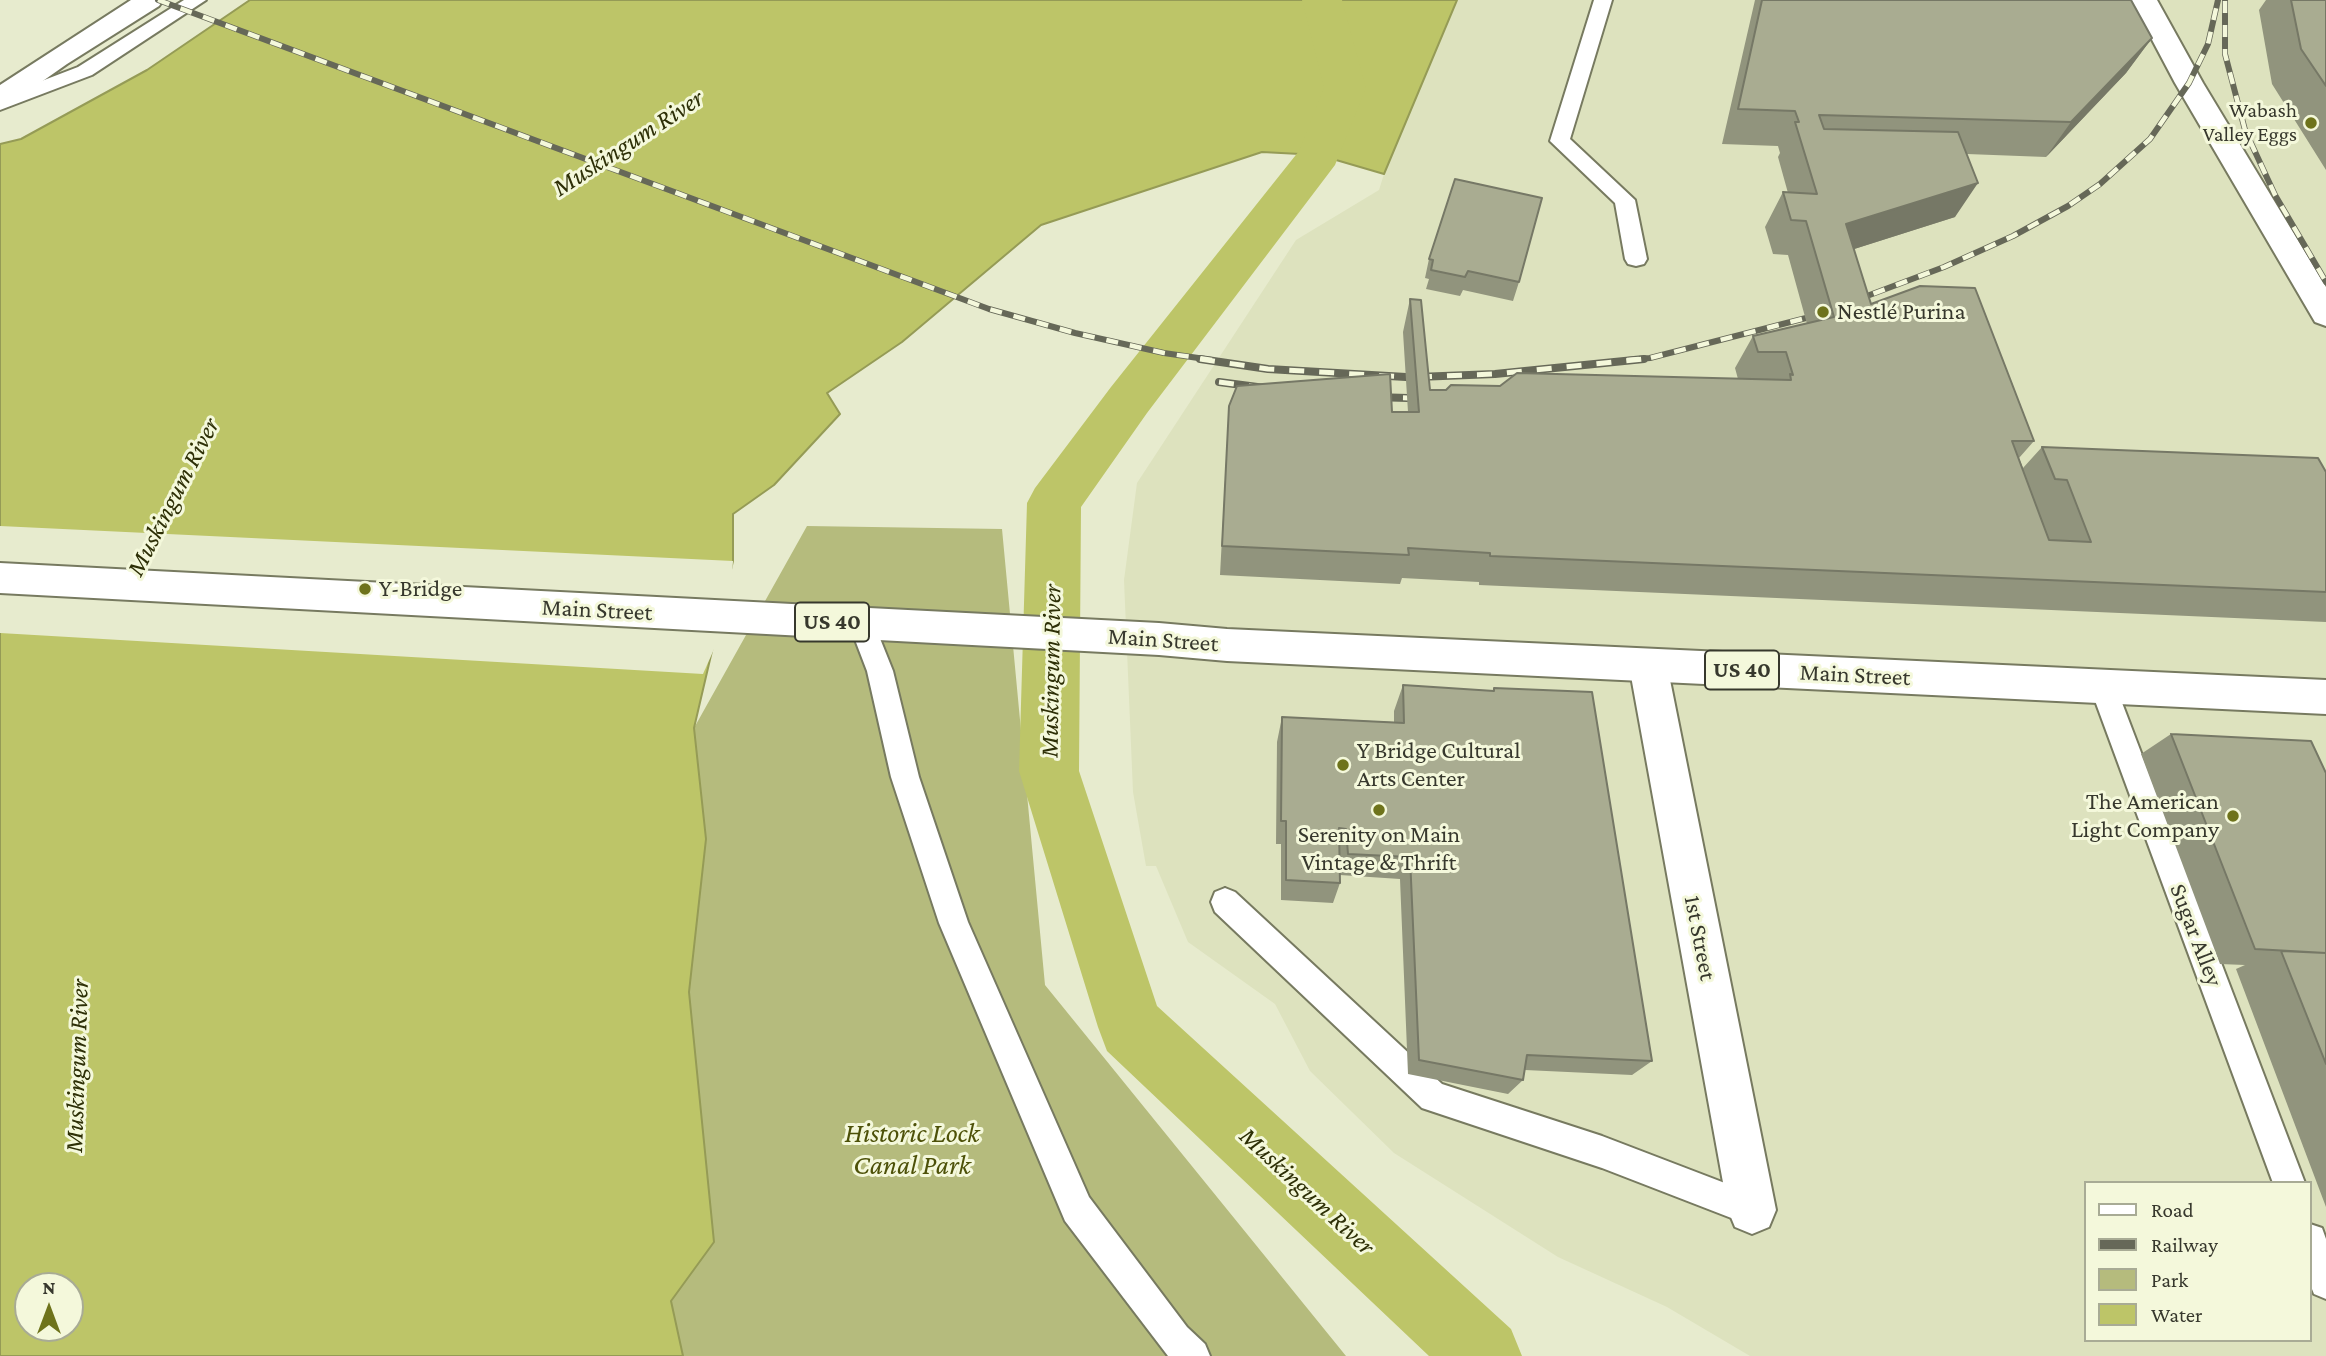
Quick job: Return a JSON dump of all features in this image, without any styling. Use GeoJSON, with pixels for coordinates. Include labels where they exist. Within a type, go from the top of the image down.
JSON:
{"type":"FeatureCollection","features":[{"type":"Feature","properties":{"kind":"main road"},"geometry":{"type":"LineString","coordinates":[[0,98],[57,58],[150,0]]}},
{"type":"Feature","properties":{"kind":"main road"},"geometry":{"type":"LineString","coordinates":[[2144,0],[2189,83],[2326,314]]}},
{"type":"Feature","properties":{"kind":"main road","name":"Main Street"},"geometry":{"type":"LineString","coordinates":[[0,578],[1159,639],[1227,645],[2326,697]]}},
{"type":"Feature","properties":{"kind":"main road","name":"1st Street"},"geometry":{"type":"LineString","coordinates":[[1648,666],[1752,1210]]}},
{"type":"Feature","properties":{"kind":"lane"},"geometry":{"type":"LineString","coordinates":[[0,104],[85,71],[197,0]]}},
{"type":"Feature","properties":{"kind":"lane"},"geometry":{"type":"LineString","coordinates":[[1602,0],[1560,141],[1625,200],[1636,259]]}},
{"type":"Feature","properties":{"kind":"lane"},"geometry":{"type":"LineString","coordinates":[[862,624],[880,671],[905,777],[954,923],[1077,1209],[1175,1339],[1193,1356]]}},
{"type":"Feature","properties":{"kind":"lane","name":"Sugar Alley"},"geometry":{"type":"LineString","coordinates":[[2103,687],[2288,1181]]}},
{"type":"Feature","properties":{"kind":"lane"},"geometry":{"type":"LineString","coordinates":[[1225,902],[1433,1097],[1602,1152],[1752,1210]]}},
{"type":"Feature","properties":{"kind":"lane"},"geometry":{"type":"LineString","coordinates":[[2312,1245],[2326,1282]]}},
{"type":"Feature","properties":{"kind":"shaded area"},"geometry":{"type":"Polygon","coordinates":[[[1457,0],[2326,0],[2326,1356],[1750,1356],[1667,1307],[1558,1257],[1394,1153],[1310,1071],[1275,1004],[1188,942],[1156,866],[1146,866],[1133,792],[1124,580],[1137,483],[1296,240],[1379,190],[1457,0]]]}},
{"type":"Feature","properties":{"kind":"green space","name":"Historic Lock Canal Park"},"geometry":{"type":"Polygon","coordinates":[[[807,526],[1002,529],[1045,985],[1346,1356],[683,1356],[671,1301],[714,1242],[689,992],[706,839],[694,728],[807,526]]]}},
{"type":"Feature","properties":{"kind":"water"},"geometry":{"type":"Polygon","coordinates":[[[250,0],[1457,0],[1384,174],[1319,155],[1262,152],[1041,225],[902,342],[827,393],[840,414],[774,485],[733,514],[733,561],[694,728],[706,839],[689,992],[714,1242],[671,1301],[683,1356],[0,1356],[0,144],[21,139],[147,70],[250,0]]]}},
{"type":"Feature","properties":{"kind":"pier","name":"Y-Bridge"},"geometry":{"type":"Polygon","coordinates":[[[0,526],[733,561],[731,587],[719,638],[703,674],[0,633],[0,526]]]}},
{"type":"Feature","properties":{"kind":"building","name":"Nestlé Purina"},"geometry":{"type":"Polygon","coordinates":[[[1762,0],[2131,0],[2152,38],[2071,122],[1819,115],[1824,129],[1958,132],[1978,183],[1846,224],[1871,304],[1920,286],[1975,288],[2034,441],[2012,441],[2049,540],[2091,542],[2067,480],[2055,479],[2042,447],[2318,458],[2326,472],[2326,592],[1490,556],[1490,553],[1408,548],[1409,555],[1222,546],[1229,406],[1237,386],[1390,374],[1392,412],[1419,412],[1410,299],[1421,300],[1430,390],[1446,390],[1451,385],[1500,386],[1517,373],[1791,380],[1790,374],[1793,375],[1786,352],[1758,352],[1753,336],[1834,317],[1806,221],[1791,220],[1783,192],[1817,194],[1795,122],[1799,122],[1795,111],[1738,109],[1762,0]]]}},
{"type":"Feature","properties":{"kind":"building"},"geometry":{"type":"Polygon","coordinates":[[[2291,0],[2326,0],[2326,86],[2301,49],[2291,0]]]}},
{"type":"Feature","properties":{"kind":"building"},"geometry":{"type":"Polygon","coordinates":[[[1455,179],[1542,198],[1519,282],[1468,271],[1465,277],[1431,270],[1433,260],[1429,259],[1455,179]]]}},
{"type":"Feature","properties":{"kind":"building"},"geometry":{"type":"Polygon","coordinates":[[[1403,685],[1494,691],[1494,688],[1592,692],[1652,1061],[1527,1055],[1523,1080],[1419,1060],[1410,857],[1348,854],[1346,829],[1339,828],[1340,883],[1286,880],[1286,821],[1281,821],[1282,717],[1404,723],[1403,685]]]}},
{"type":"Feature","properties":{"kind":"building","name":"The American Light Company"},"geometry":{"type":"Polygon","coordinates":[[[2171,734],[2311,741],[2326,773],[2326,953],[2255,949],[2171,734]]]}},
{"type":"Feature","properties":{"kind":"building"},"geometry":{"type":"Polygon","coordinates":[[[2281,951],[2326,953],[2326,1064],[2281,951]]]}},
{"type":"Feature","properties":{"kind":"waterway","name":"Muskingum River"},"geometry":{"type":"LineString","coordinates":[[1322,0],[1345,88],[1319,155],[1129,400],[1054,503],[1049,771],[1131,1027],[1484,1356]]}},
{"type":"Feature","properties":{"kind":"railway"},"geometry":{"type":"LineString","coordinates":[[158,0],[989,309],[1075,333],[1164,353],[1212,360]]}},
{"type":"Feature","properties":{"kind":"railway"},"geometry":{"type":"LineString","coordinates":[[1851,302],[1944,267],[2013,236],[2068,206],[2100,184],[2150,139],[2189,83],[2208,44],[2218,0]]}},
{"type":"Feature","properties":{"kind":"railway"},"geometry":{"type":"LineString","coordinates":[[2225,1],[2225,54],[2245,130],[2275,195],[2326,282]]}},
{"type":"Feature","properties":{"kind":"railway"},"geometry":{"type":"LineString","coordinates":[[1627,360],[1650,358],[1806,318]]}},
{"type":"Feature","properties":{"kind":"railway"},"geometry":{"type":"LineString","coordinates":[[1200,359],[1268,369],[1406,377]]}},
{"type":"Feature","properties":{"kind":"railway"},"geometry":{"type":"LineString","coordinates":[[1417,377],[1495,374],[1644,359]]}},
{"type":"Feature","properties":{"kind":"railway"},"geometry":{"type":"LineString","coordinates":[[1219,382],[1265,388]]}},
{"type":"Feature","properties":{"kind":"railway"},"geometry":{"type":"LineString","coordinates":[[1373,397],[1408,398]]}},
{"type":"Feature","properties":{"kind":"place","name":"Wabash Valley Eggs"},"geometry":{"type":"Point","coordinates":[2311,123]}},
{"type":"Feature","properties":{"kind":"place","name":"Nestlé Purina"},"geometry":{"type":"Point","coordinates":[1823,312]}},
{"type":"Feature","properties":{"kind":"place","name":"Y-Bridge"},"geometry":{"type":"Point","coordinates":[365,589]}},
{"type":"Feature","properties":{"kind":"place","name":"Y Bridge Cultural Arts Center"},"geometry":{"type":"Point","coordinates":[1343,765]}},
{"type":"Feature","properties":{"kind":"place","name":"Serenity on Main Vintage & Thrift"},"geometry":{"type":"Point","coordinates":[1379,810]}},
{"type":"Feature","properties":{"kind":"place","name":"The American Light Company"},"geometry":{"type":"Point","coordinates":[2233,816]}}]}
